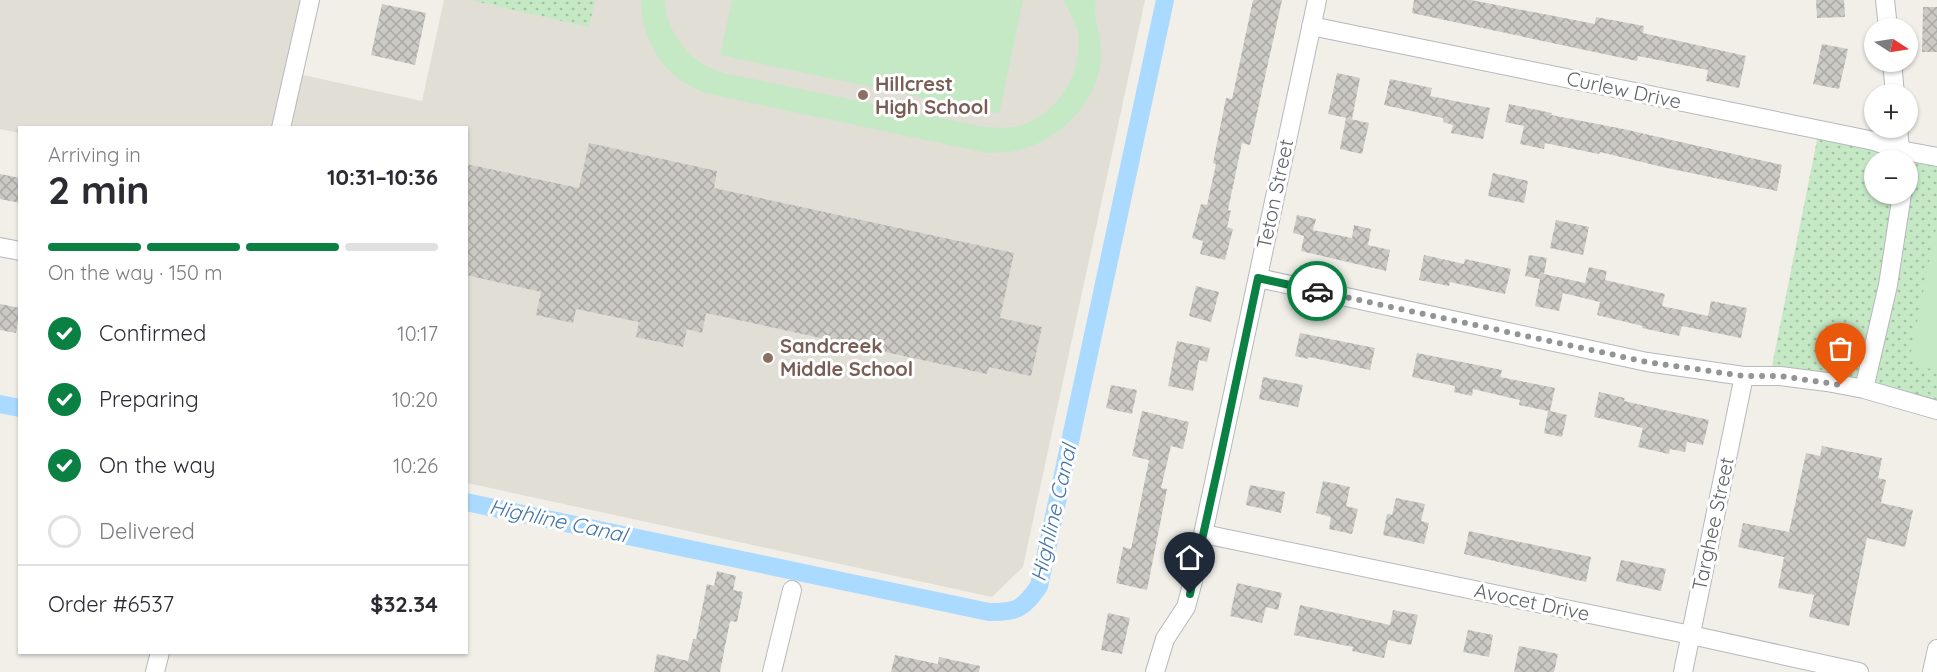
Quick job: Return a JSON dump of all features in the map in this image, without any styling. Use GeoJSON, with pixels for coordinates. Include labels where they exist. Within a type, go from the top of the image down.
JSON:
{"type":"FeatureCollection","features":[{"type":"Feature","properties":{"kind":"street"},"geometry":{"type":"LineString","coordinates":[[281,126],[310,0]]}},
{"type":"Feature","properties":{"kind":"street","name":"Teton Street"},"geometry":{"type":"LineString","coordinates":[[1155,672],[1165,639],[1186,607],[1204,534],[1317,0]]}},
{"type":"Feature","properties":{"kind":"street"},"geometry":{"type":"LineString","coordinates":[[1886,0],[1887,18]]}},
{"type":"Feature","properties":{"kind":"street","name":"Curlew Drive"},"geometry":{"type":"LineString","coordinates":[[1311,26],[1874,141],[1891,150]]}},
{"type":"Feature","properties":{"kind":"street","name":"Curlew Drive"},"geometry":{"type":"LineString","coordinates":[[1918,156],[1937,157]]}},
{"type":"Feature","properties":{"kind":"street"},"geometry":{"type":"LineString","coordinates":[[1864,389],[1888,285],[1900,204]]}},
{"type":"Feature","properties":{"kind":"street"},"geometry":{"type":"LineString","coordinates":[[0,247],[18,251]]}},
{"type":"Feature","properties":{"kind":"street"},"geometry":{"type":"LineString","coordinates":[[1258,278],[1647,362],[1744,376],[1780,376],[1827,382],[1864,389],[1937,410]]}},
{"type":"Feature","properties":{"kind":"street","name":"Targhee Street"},"geometry":{"type":"LineString","coordinates":[[1683,672],[1744,376]]}},
{"type":"Feature","properties":{"kind":"street","name":"Avocet Drive"},"geometry":{"type":"LineString","coordinates":[[1204,534],[1859,672]]}},
{"type":"Feature","properties":{"kind":"street"},"geometry":{"type":"LineString","coordinates":[[772,672],[792,590]]}},
{"type":"Feature","properties":{"kind":"street"},"geometry":{"type":"LineString","coordinates":[[1932,672],[1937,649]]}},
{"type":"Feature","properties":{"kind":"street"},"geometry":{"type":"LineString","coordinates":[[155,672],[160,654]]}},
{"type":"Feature","properties":{"kind":"shaded area","name":"Sandcreek Middle School"},"geometry":{"type":"Polygon","coordinates":[[[0,0],[310,0],[294,73],[422,101],[444,0],[1145,0],[1023,567],[992,597],[468,483],[468,126],[18,126],[18,133],[0,129],[0,0]]]}},
{"type":"Feature","properties":{"kind":"green space"},"geometry":{"type":"Polygon","coordinates":[[[470,0],[595,0],[589,27],[470,0]]]}},
{"type":"Feature","properties":{"kind":"green space"},"geometry":{"type":"Polygon","coordinates":[[[641,0],[665,0],[668,19],[677,38],[691,55],[715,70],[984,127],[1000,128],[1025,124],[1050,109],[1068,86],[1074,72],[1079,43],[1076,25],[1063,0],[1096,0],[1095,13],[1101,48],[1099,72],[1085,103],[1061,129],[1031,146],[1012,152],[987,153],[705,93],[680,80],[663,64],[647,34],[641,0]]]}},
{"type":"Feature","properties":{"kind":"green space"},"geometry":{"type":"Polygon","coordinates":[[[732,0],[1023,0],[999,114],[720,55],[732,0]]]}},
{"type":"Feature","properties":{"kind":"green space"},"geometry":{"type":"Polygon","coordinates":[[[1819,130],[1906,150],[1864,150],[1864,204],[1918,204],[1918,153],[1937,157],[1937,410],[1770,376],[1819,130]]]}},
{"type":"Feature","properties":{"kind":"green space"},"geometry":{"type":"Polygon","coordinates":[[[1937,223],[1937,370],[1915,366],[1910,357],[1937,223]]]}},
{"type":"Feature","properties":{"kind":"building"},"geometry":{"type":"Polygon","coordinates":[[[1253,0],[1282,0],[1250,145],[1242,143],[1228,210],[1231,211],[1227,227],[1233,229],[1225,260],[1200,254],[1203,241],[1192,238],[1201,204],[1207,205],[1226,98],[1232,99],[1253,0]]]}},
{"type":"Feature","properties":{"kind":"building"},"geometry":{"type":"Polygon","coordinates":[[[1414,0],[1471,0],[1595,24],[1596,17],[1644,26],[1643,33],[1746,56],[1739,88],[1706,81],[1708,70],[1638,56],[1637,61],[1412,13],[1414,0]]]}},
{"type":"Feature","properties":{"kind":"building"},"geometry":{"type":"Polygon","coordinates":[[[1816,0],[1844,0],[1845,17],[1817,18],[1816,0]]]}},
{"type":"Feature","properties":{"kind":"building"},"geometry":{"type":"Polygon","coordinates":[[[382,4],[426,13],[415,65],[371,55],[382,4]]]}},
{"type":"Feature","properties":{"kind":"building"},"geometry":{"type":"Polygon","coordinates":[[[1923,7],[1937,7],[1937,52],[1922,52],[1923,7]]]}},
{"type":"Feature","properties":{"kind":"building"},"geometry":{"type":"Polygon","coordinates":[[[1822,44],[1848,49],[1839,89],[1813,84],[1822,44]]]}},
{"type":"Feature","properties":{"kind":"building"},"geometry":{"type":"Polygon","coordinates":[[[1337,73],[1360,78],[1352,119],[1328,114],[1337,73]]]}},
{"type":"Feature","properties":{"kind":"building"},"geometry":{"type":"Polygon","coordinates":[[[1390,79],[1432,88],[1430,96],[1490,108],[1483,139],[1451,133],[1453,125],[1443,122],[1443,118],[1384,105],[1390,79]]]}},
{"type":"Feature","properties":{"kind":"building"},"geometry":{"type":"Polygon","coordinates":[[[1509,104],[1782,165],[1777,191],[1600,152],[1599,154],[1545,143],[1544,149],[1520,144],[1524,126],[1505,122],[1509,104]]]}},
{"type":"Feature","properties":{"kind":"building"},"geometry":{"type":"Polygon","coordinates":[[[1346,118],[1369,123],[1362,154],[1340,149],[1346,118]]]}},
{"type":"Feature","properties":{"kind":"building"},"geometry":{"type":"Polygon","coordinates":[[[589,143],[717,171],[714,188],[1014,253],[1000,318],[1042,327],[1031,376],[989,367],[987,374],[706,313],[702,333],[687,329],[683,347],[636,337],[639,322],[576,309],[573,323],[536,315],[541,292],[468,275],[468,164],[579,188],[589,143]]]}},
{"type":"Feature","properties":{"kind":"building"},"geometry":{"type":"Polygon","coordinates":[[[1493,173],[1528,181],[1524,203],[1488,196],[1493,173]]]}},
{"type":"Feature","properties":{"kind":"building"},"geometry":{"type":"Polygon","coordinates":[[[0,174],[18,178],[18,203],[0,199],[0,174]]]}},
{"type":"Feature","properties":{"kind":"building"},"geometry":{"type":"Polygon","coordinates":[[[1297,215],[1316,219],[1313,230],[1352,238],[1354,225],[1371,229],[1368,245],[1390,250],[1386,271],[1301,251],[1304,236],[1293,233],[1297,215]]]}},
{"type":"Feature","properties":{"kind":"building"},"geometry":{"type":"Polygon","coordinates":[[[1556,220],[1589,227],[1583,255],[1550,248],[1556,220]]]}},
{"type":"Feature","properties":{"kind":"building"},"geometry":{"type":"Polygon","coordinates":[[[1424,255],[1464,264],[1465,259],[1511,269],[1505,294],[1450,282],[1449,286],[1419,280],[1424,255]]]}},
{"type":"Feature","properties":{"kind":"building"},"geometry":{"type":"Polygon","coordinates":[[[1529,255],[1547,258],[1544,274],[1585,283],[1589,267],[1607,271],[1605,280],[1665,294],[1662,306],[1708,316],[1711,301],[1747,308],[1741,338],[1682,326],[1679,336],[1642,328],[1643,326],[1597,315],[1600,302],[1563,293],[1559,311],[1535,306],[1540,279],[1525,276],[1529,255]]]}},
{"type":"Feature","properties":{"kind":"building"},"geometry":{"type":"Polygon","coordinates":[[[1196,286],[1219,292],[1211,322],[1189,316],[1196,286]]]}},
{"type":"Feature","properties":{"kind":"building"},"geometry":{"type":"Polygon","coordinates":[[[0,304],[18,308],[16,333],[0,330],[0,304]]]}},
{"type":"Feature","properties":{"kind":"building"},"geometry":{"type":"Polygon","coordinates":[[[1300,333],[1375,348],[1370,370],[1295,356],[1300,333]]]}},
{"type":"Feature","properties":{"kind":"building"},"geometry":{"type":"Polygon","coordinates":[[[1177,341],[1210,348],[1207,362],[1199,360],[1193,391],[1168,386],[1177,341]]]}},
{"type":"Feature","properties":{"kind":"building"},"geometry":{"type":"Polygon","coordinates":[[[1417,353],[1502,370],[1500,377],[1555,388],[1550,411],[1567,415],[1562,437],[1544,433],[1548,411],[1519,405],[1520,400],[1473,389],[1472,396],[1454,392],[1455,386],[1412,377],[1417,353]]]}},
{"type":"Feature","properties":{"kind":"building"},"geometry":{"type":"Polygon","coordinates":[[[1263,377],[1303,385],[1298,407],[1259,399],[1263,377]]]}},
{"type":"Feature","properties":{"kind":"building"},"geometry":{"type":"Polygon","coordinates":[[[1111,385],[1137,390],[1132,414],[1106,408],[1111,385]]]}},
{"type":"Feature","properties":{"kind":"building"},"geometry":{"type":"Polygon","coordinates":[[[1599,392],[1625,398],[1624,401],[1709,420],[1703,445],[1687,442],[1685,452],[1670,449],[1669,454],[1638,447],[1643,428],[1594,417],[1599,392]]]}},
{"type":"Feature","properties":{"kind":"building"},"geometry":{"type":"Polygon","coordinates":[[[1142,411],[1189,422],[1183,449],[1171,446],[1161,488],[1167,489],[1147,590],[1116,583],[1123,547],[1131,549],[1149,460],[1132,456],[1142,411]]]}},
{"type":"Feature","properties":{"kind":"building"},"geometry":{"type":"Polygon","coordinates":[[[1822,446],[1882,458],[1878,478],[1886,480],[1881,503],[1913,510],[1905,547],[1867,538],[1849,626],[1809,617],[1814,595],[1778,588],[1784,557],[1738,547],[1743,523],[1789,532],[1806,453],[1820,456],[1822,446]]]}},
{"type":"Feature","properties":{"kind":"building"},"geometry":{"type":"Polygon","coordinates":[[[1323,481],[1350,487],[1346,506],[1358,509],[1352,534],[1329,529],[1331,517],[1316,513],[1323,481]]]}},
{"type":"Feature","properties":{"kind":"building"},"geometry":{"type":"Polygon","coordinates":[[[1250,485],[1285,492],[1281,513],[1246,505],[1250,485]]]}},
{"type":"Feature","properties":{"kind":"building"},"geometry":{"type":"Polygon","coordinates":[[[1396,498],[1425,504],[1421,521],[1429,523],[1424,544],[1383,535],[1387,514],[1392,515],[1396,498]]]}},
{"type":"Feature","properties":{"kind":"building"},"geometry":{"type":"Polygon","coordinates":[[[1469,531],[1591,557],[1586,582],[1464,554],[1469,531]]]}},
{"type":"Feature","properties":{"kind":"building"},"geometry":{"type":"Polygon","coordinates":[[[1621,560],[1666,569],[1661,591],[1616,581],[1621,560]]]}},
{"type":"Feature","properties":{"kind":"building"},"geometry":{"type":"Polygon","coordinates":[[[717,571],[736,576],[733,590],[743,592],[737,622],[730,621],[720,672],[654,672],[657,654],[688,661],[693,639],[696,639],[707,584],[714,586],[717,571]]]}},
{"type":"Feature","properties":{"kind":"building"},"geometry":{"type":"Polygon","coordinates":[[[1237,583],[1282,593],[1278,610],[1266,607],[1262,623],[1230,616],[1237,583]]]}},
{"type":"Feature","properties":{"kind":"building"},"geometry":{"type":"Polygon","coordinates":[[[1300,605],[1390,625],[1393,610],[1418,615],[1411,645],[1388,640],[1384,658],[1352,651],[1353,647],[1294,635],[1300,605]]]}},
{"type":"Feature","properties":{"kind":"building"},"geometry":{"type":"Polygon","coordinates":[[[1108,613],[1130,618],[1122,654],[1101,650],[1108,613]]]}},
{"type":"Feature","properties":{"kind":"building"},"geometry":{"type":"Polygon","coordinates":[[[1468,630],[1493,635],[1489,657],[1463,652],[1468,630]]]}},
{"type":"Feature","properties":{"kind":"building"},"geometry":{"type":"Polygon","coordinates":[[[1519,646],[1558,654],[1554,672],[1514,672],[1519,646]]]}},
{"type":"Feature","properties":{"kind":"building"},"geometry":{"type":"Polygon","coordinates":[[[895,655],[938,664],[939,657],[980,666],[979,672],[891,672],[895,655]]]}},
{"type":"Feature","properties":{"kind":"waterway","name":"Highline Canal"},"geometry":{"type":"LineString","coordinates":[[468,502],[989,612],[1019,608],[1029,600],[1039,586],[1165,0]]}},
{"type":"Feature","properties":{"kind":"waterway","name":"Highline Canal"},"geometry":{"type":"LineString","coordinates":[[0,404],[18,408]]}},
{"type":"Feature","properties":{"kind":"way so far"},"geometry":{"type":"LineString","coordinates":[[1317,291],[1647,362],[1744,376],[1780,376],[1841,385]]}},
{"type":"Feature","properties":{"kind":"place","name":"Hillcrest High School"},"geometry":{"type":"Point","coordinates":[863,95]}},
{"type":"Feature","properties":{"kind":"place","name":"Sandcreek Middle School"},"geometry":{"type":"Point","coordinates":[768,358]}},
{"type":"Feature","properties":{"kind":"route"},"geometry":{"type":"LineString","coordinates":[[1190,594],[1258,278],[1317,291]]}}]}
